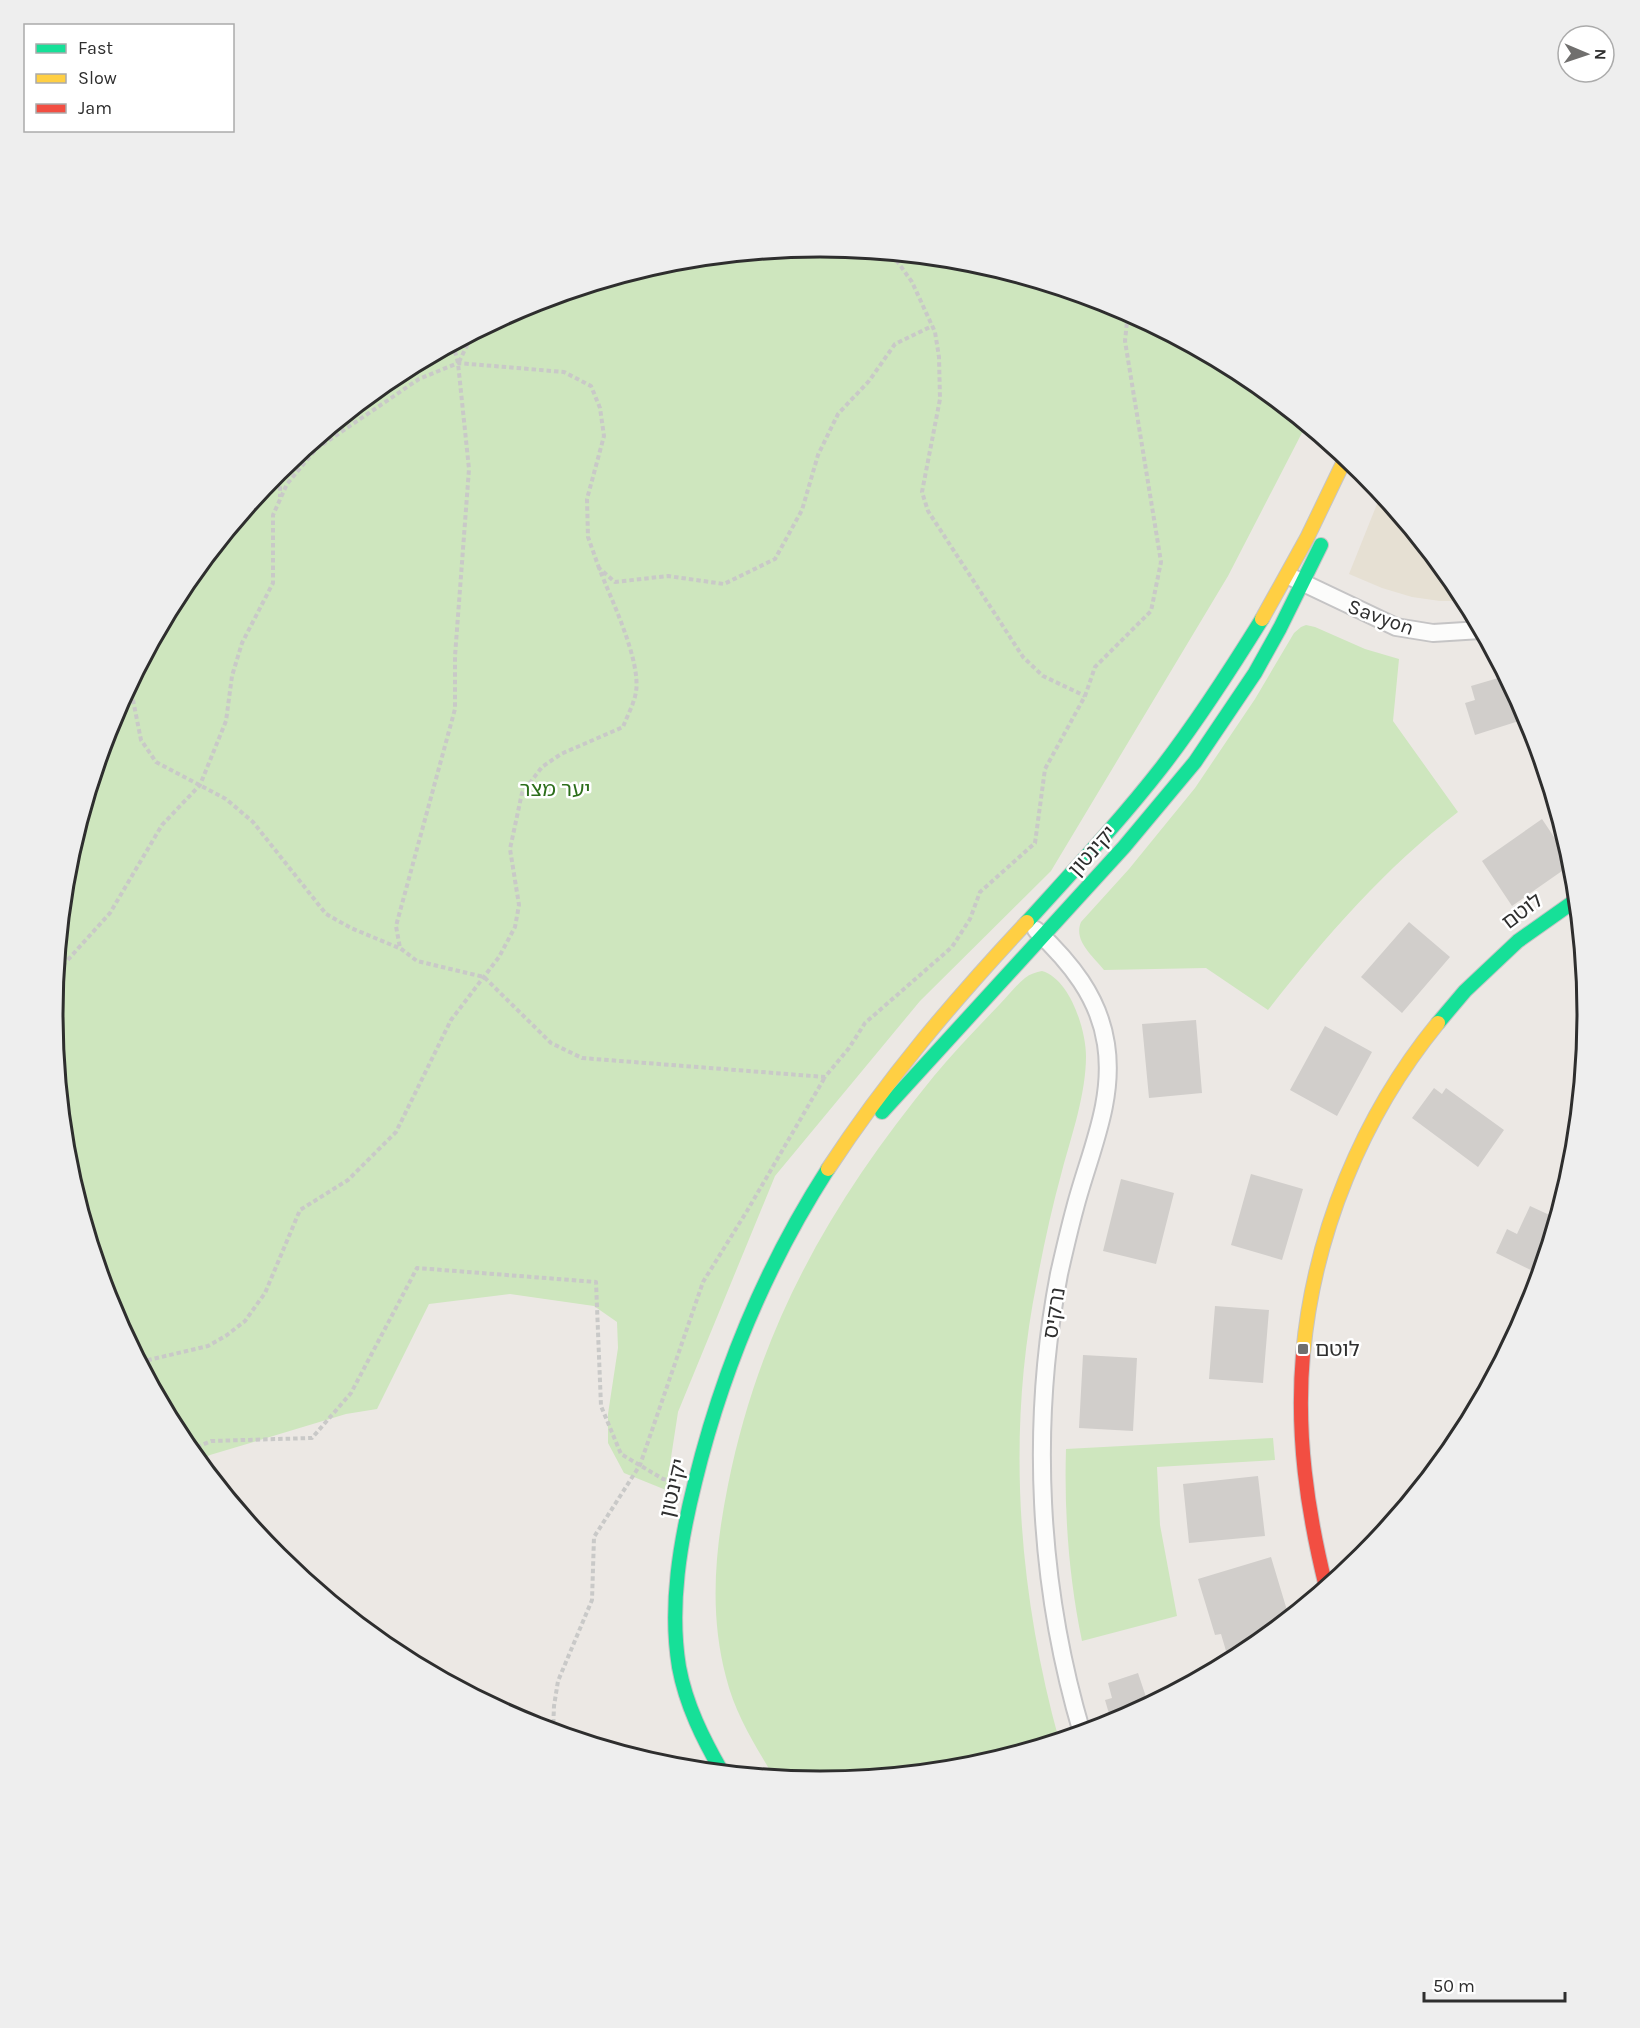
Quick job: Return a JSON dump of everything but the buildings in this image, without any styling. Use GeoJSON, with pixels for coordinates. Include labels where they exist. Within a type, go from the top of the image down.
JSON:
{"type":"FeatureCollection","features":[{"type":"Feature","properties":{"kind":"street","name":"יקינטון"},"geometry":{"type":"LineString","coordinates":[[718,1764],[694,1716],[683,1685],[677,1653],[675,1620],[680,1563],[694,1486],[704,1447],[729,1370],[761,1295],[797,1223],[836,1156],[893,1075],[939,1019],[1127,810],[1193,726],[1251,639],[1288,575],[1341,466]]}},
{"type":"Feature","properties":{"kind":"street","name":"יקינטון"},"geometry":{"type":"LineString","coordinates":[[797,1223],[826,1179],[858,1139],[1154,813],[1195,762],[1255,673],[1303,584],[1323,540],[1347,472]]}},
{"type":"Feature","properties":{"kind":"street","name":"Savyon"},"geometry":{"type":"LineString","coordinates":[[1288,575],[1396,627],[1432,633],[1473,631]]}},
{"type":"Feature","properties":{"kind":"street","name":"לוטם"},"geometry":{"type":"LineString","coordinates":[[1324,1579],[1311,1530],[1301,1458],[1299,1389],[1306,1323],[1318,1261],[1337,1202],[1360,1146],[1388,1095],[1418,1048],[1451,1004],[1498,956],[1548,916],[1569,904]]}},
{"type":"Feature","properties":{"kind":"street","name":"נרקיס"},"geometry":{"type":"LineString","coordinates":[[1027,921],[1081,980],[1101,1022],[1108,1067],[1102,1116],[1075,1208],[1059,1274],[1049,1339],[1043,1404],[1042,1468],[1052,1594],[1063,1657],[1080,1725]]}},
{"type":"Feature","properties":{"kind":"path"},"geometry":{"type":"LineString","coordinates":[[897,261],[912,282],[932,326],[939,357],[940,399],[922,492],[928,511],[1023,657],[1042,676],[1085,696]]}},
{"type":"Feature","properties":{"kind":"path"},"geometry":{"type":"LineString","coordinates":[[554,1722],[558,1681],[592,1600],[594,1538],[640,1465],[703,1282],[825,1077],[849,1048],[865,1023],[952,947],[970,919],[980,892],[1035,843],[1045,769],[1085,696],[1095,667],[1150,611],[1161,562],[1125,340],[1127,322]]}},
{"type":"Feature","properties":{"kind":"path"},"geometry":{"type":"LineString","coordinates":[[598,568],[615,582],[668,576],[724,584],[775,559],[802,510],[818,455],[838,414],[868,381],[895,344],[932,326]]}},
{"type":"Feature","properties":{"kind":"path"},"geometry":{"type":"LineString","coordinates":[[458,363],[467,344]]}},
{"type":"Feature","properties":{"kind":"path"},"geometry":{"type":"LineString","coordinates":[[400,948],[396,927],[455,710],[455,656],[469,469],[455,351]]}},
{"type":"Feature","properties":{"kind":"path"},"geometry":{"type":"LineString","coordinates":[[147,1360],[208,1346],[245,1321],[265,1293],[300,1210],[348,1180],[396,1132],[451,1020],[499,957],[515,927],[519,905],[510,849],[522,794],[542,767],[561,754],[623,727],[636,694],[637,685],[631,652],[588,537],[587,499],[604,436],[600,408],[591,386],[564,372],[458,363],[419,379],[319,447]]}},
{"type":"Feature","properties":{"kind":"path"},"geometry":{"type":"LineString","coordinates":[[65,962],[110,913],[162,825],[200,785],[226,721],[232,676],[242,643],[273,583],[273,515],[287,484],[313,452]]}},
{"type":"Feature","properties":{"kind":"path"},"geometry":{"type":"LineString","coordinates":[[280,484],[280,501]]}},
{"type":"Feature","properties":{"kind":"path"},"geometry":{"type":"LineString","coordinates":[[133,698],[141,740],[156,762],[226,799],[253,822],[326,914],[351,928],[400,948],[417,961],[484,977],[551,1043],[582,1058],[825,1077]]}},
{"type":"Feature","properties":{"kind":"path"},"geometry":{"type":"LineString","coordinates":[[199,1446],[211,1441],[312,1438],[351,1393],[417,1268],[596,1282],[601,1406],[621,1454],[663,1479],[694,1486]]}},
{"type":"Feature","properties":{"kind":"shaded area"},"geometry":{"type":"Polygon","coordinates":[[[1377,503],[1421,553],[1454,601],[1412,597],[1382,588],[1349,574],[1377,503]]]}},
{"type":"Feature","properties":{"kind":"green space","name":"יער מצר"},"geometry":{"type":"Polygon","coordinates":[[[820,257],[919,263],[1016,283],[1063,297],[1155,335],[1198,358],[1241,385],[1303,431],[1228,576],[1051,871],[920,1001],[775,1176],[678,1412],[666,1490],[624,1473],[608,1443],[608,1414],[618,1348],[617,1322],[594,1306],[510,1294],[429,1304],[377,1409],[346,1414],[206,1457],[191,1435],[141,1349],[103,1257],[89,1210],[69,1113],[65,1064],[63,1014],[69,915],[89,818],[103,771],[141,679],[164,635],[219,553],[285,479],[321,445],[359,413],[442,358],[485,335],[577,297],[624,283],[721,263],[820,257]]]}},
{"type":"Feature","properties":{"kind":"green space"},"geometry":{"type":"Polygon","coordinates":[[[1306,625],[1365,649],[1399,659],[1393,721],[1458,812],[1406,856],[1357,905],[1311,956],[1268,1010],[1206,968],[1104,970],[1082,942],[1079,929],[1081,922],[1129,869],[1195,788],[1255,699],[1294,633],[1306,625]]]}},
{"type":"Feature","properties":{"kind":"green space"},"geometry":{"type":"Polygon","coordinates":[[[1042,971],[1061,984],[1079,1020],[1086,1056],[1081,1099],[1045,1239],[1037,1281],[1027,1339],[1022,1396],[1021,1512],[1026,1570],[1034,1627],[1057,1733],[1016,1745],[919,1765],[820,1771],[769,1769],[746,1729],[730,1691],[717,1629],[716,1605],[717,1557],[723,1509],[742,1427],[759,1371],[780,1318],[805,1267],[832,1218],[863,1170],[934,1076],[1031,974],[1042,971]]]}},
{"type":"Feature","properties":{"kind":"green space"},"geometry":{"type":"Polygon","coordinates":[[[1273,1438],[1275,1460],[1157,1467],[1160,1525],[1177,1616],[1082,1641],[1068,1545],[1066,1449],[1273,1438]]]}},
{"type":"Feature","properties":{"kind":"traffic: fast"},"geometry":{"type":"LineString","coordinates":[[882,1112],[1124,847],[1195,762],[1255,673],[1321,545]]}},
{"type":"Feature","properties":{"kind":"traffic: fast"},"geometry":{"type":"LineString","coordinates":[[1027,922],[1113,826],[1162,767],[1189,731],[1262,619]]}},
{"type":"Feature","properties":{"kind":"traffic: fast"},"geometry":{"type":"LineString","coordinates":[[1438,1023],[1465,991],[1518,941],[1569,905]]}},
{"type":"Feature","properties":{"kind":"traffic: fast"},"geometry":{"type":"LineString","coordinates":[[718,1764],[696,1721],[679,1667],[675,1621],[676,1597],[685,1528],[706,1441],[733,1360],[766,1281],[806,1205],[828,1169]]}},
{"type":"Feature","properties":{"kind":"traffic: slow"},"geometry":{"type":"LineString","coordinates":[[1262,619],[1307,538],[1342,466]]}},
{"type":"Feature","properties":{"kind":"traffic: slow"},"geometry":{"type":"LineString","coordinates":[[828,1169],[874,1103],[922,1041],[1027,922]]}},
{"type":"Feature","properties":{"kind":"traffic: slow"},"geometry":{"type":"LineString","coordinates":[[1303,1354],[1318,1265],[1346,1178],[1386,1097],[1438,1023]]}},
{"type":"Feature","properties":{"kind":"traffic: jam"},"geometry":{"type":"LineString","coordinates":[[1303,1354],[1302,1443],[1313,1529],[1324,1578]]}},
{"type":"Feature","properties":{"kind":"place","name":"לוטם"},"geometry":{"type":"Point","coordinates":[1303,1349]}}]}
